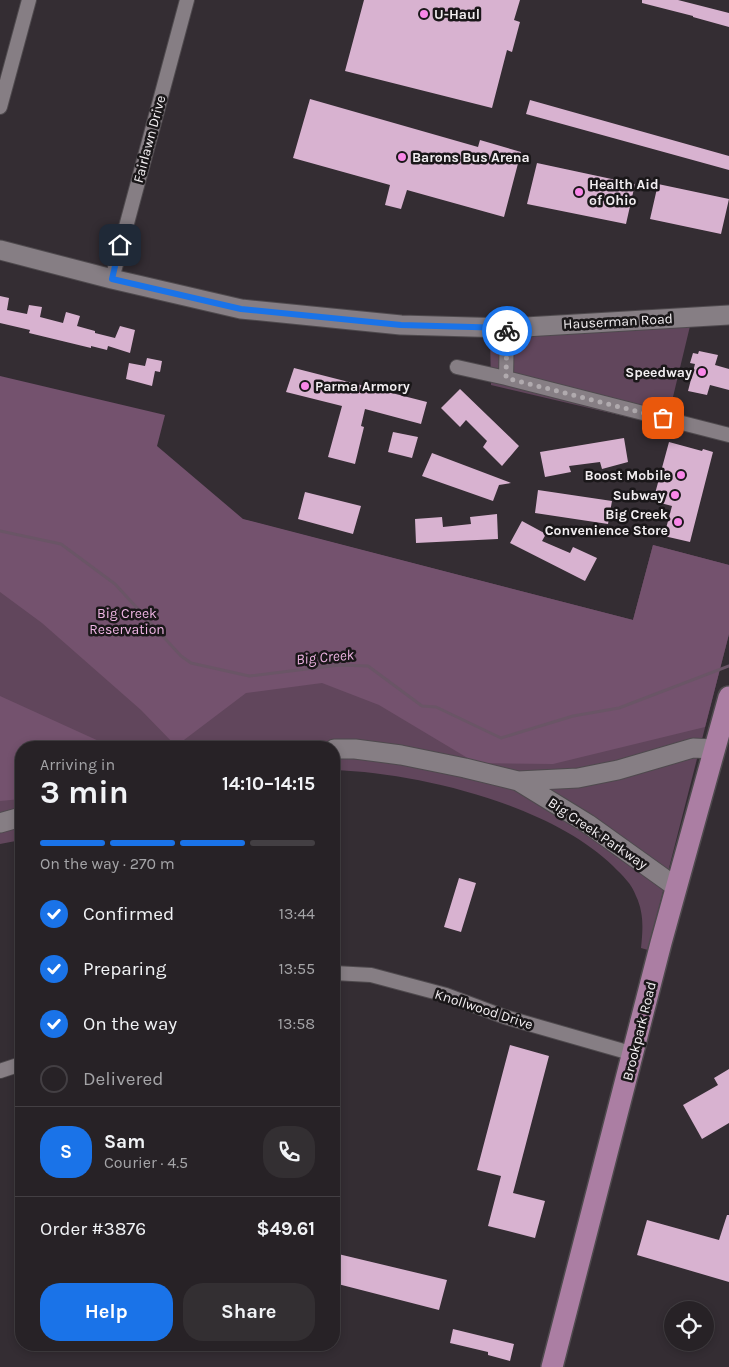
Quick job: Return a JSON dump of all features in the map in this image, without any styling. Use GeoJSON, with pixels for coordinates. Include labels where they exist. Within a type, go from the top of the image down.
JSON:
{"type":"FeatureCollection","features":[{"type":"Feature","properties":{"kind":"main road","name":"Hauserman Road"},"geometry":{"type":"LineString","coordinates":[[0,250],[112,279],[241,309],[401,325],[507,328],[729,315]]}},
{"type":"Feature","properties":{"kind":"main road","name":"Brookpark Road"},"geometry":{"type":"LineString","coordinates":[[552,1367],[676,887],[728,700]]}},
{"type":"Feature","properties":{"kind":"main road","name":"Big Creek Parkway"},"geometry":{"type":"LineString","coordinates":[[340,748],[401,755],[518,781],[578,778],[618,770],[693,748],[714,750]]}},
{"type":"Feature","properties":{"kind":"main road","name":"Big Creek Parkway"},"geometry":{"type":"LineString","coordinates":[[518,781],[588,824],[676,887]]}},
{"type":"Feature","properties":{"kind":"main road"},"geometry":{"type":"LineString","coordinates":[[0,823],[15,819]]}},
{"type":"Feature","properties":{"kind":"street"},"geometry":{"type":"LineString","coordinates":[[0,107],[29,0]]}},
{"type":"Feature","properties":{"kind":"street","name":"Fairlawn Drive"},"geometry":{"type":"LineString","coordinates":[[112,279],[187,0]]}},
{"type":"Feature","properties":{"kind":"street"},"geometry":{"type":"LineString","coordinates":[[506,378],[507,328]]}},
{"type":"Feature","properties":{"kind":"street"},"geometry":{"type":"LineString","coordinates":[[457,367],[729,435]]}},
{"type":"Feature","properties":{"kind":"street","name":"Knollwood Drive"},"geometry":{"type":"LineString","coordinates":[[340,973],[371,975],[446,995],[505,1017],[634,1054]]}},
{"type":"Feature","properties":{"kind":"street"},"geometry":{"type":"LineString","coordinates":[[0,1071],[15,1066]]}},
{"type":"Feature","properties":{"kind":"green space"},"geometry":{"type":"Polygon","coordinates":[[[691,322],[666,426],[491,385],[490,335],[691,322]]]}},
{"type":"Feature","properties":{"kind":"green space","name":"Big Creek Reservation"},"geometry":{"type":"Polygon","coordinates":[[[0,376],[165,415],[157,446],[243,519],[633,620],[653,545],[729,565],[729,634],[705,727],[553,764],[476,763],[379,705],[322,683],[246,693],[183,741],[171,741],[141,710],[42,623],[0,592],[0,376]]]}},
{"type":"Feature","properties":{"kind":"green space","name":"Big Creek Reservation"},"geometry":{"type":"Polygon","coordinates":[[[0,416],[90,480],[633,620],[653,545],[729,565],[729,634],[648,950],[641,948],[642,915],[639,902],[632,888],[613,866],[586,844],[555,826],[482,796],[405,778],[368,772],[340,770],[340,741],[15,741],[15,841],[0,844],[0,416]]]}},
{"type":"Feature","properties":{"kind":"green space"},"geometry":{"type":"Polygon","coordinates":[[[0,696],[99,741],[15,741],[15,800],[0,801],[0,696]]]}},
{"type":"Feature","properties":{"kind":"building"},"geometry":{"type":"Polygon","coordinates":[[[364,0],[520,0],[514,20],[520,22],[512,52],[507,50],[492,108],[345,71],[364,0]]]}},
{"type":"Feature","properties":{"kind":"building"},"geometry":{"type":"Polygon","coordinates":[[[642,0],[678,0],[729,13],[729,27],[642,3],[642,0]]]}},
{"type":"Feature","properties":{"kind":"building"},"geometry":{"type":"Polygon","coordinates":[[[310,99],[478,147],[480,140],[521,152],[504,217],[407,190],[401,209],[385,205],[390,185],[293,158],[310,99]]]}},
{"type":"Feature","properties":{"kind":"building"},"geometry":{"type":"Polygon","coordinates":[[[530,100],[729,156],[729,170],[526,114],[530,100]]]}},
{"type":"Feature","properties":{"kind":"building"},"geometry":{"type":"Polygon","coordinates":[[[537,163],[635,184],[626,224],[527,204],[537,163]]]}},
{"type":"Feature","properties":{"kind":"building"},"geometry":{"type":"Polygon","coordinates":[[[658,184],[729,199],[721,234],[650,219],[658,184]]]}},
{"type":"Feature","properties":{"kind":"building"},"geometry":{"type":"Polygon","coordinates":[[[0,296],[9,298],[7,310],[27,314],[29,305],[42,307],[40,317],[63,323],[66,312],[80,316],[77,326],[95,331],[95,333],[115,338],[120,326],[135,330],[130,353],[108,346],[107,350],[91,346],[91,348],[29,333],[30,330],[0,323],[0,296]]]}},
{"type":"Feature","properties":{"kind":"building"},"geometry":{"type":"Polygon","coordinates":[[[699,351],[718,355],[715,365],[729,369],[729,390],[710,385],[707,395],[688,391],[695,364],[690,363],[693,353],[698,354],[699,351]]]}},
{"type":"Feature","properties":{"kind":"building"},"geometry":{"type":"Polygon","coordinates":[[[147,358],[162,361],[160,372],[155,371],[152,386],[126,379],[129,363],[145,366],[147,358]]]}},
{"type":"Feature","properties":{"kind":"building"},"geometry":{"type":"Polygon","coordinates":[[[294,368],[427,402],[421,424],[365,409],[361,426],[364,427],[355,464],[328,457],[342,406],[286,392],[294,368]]]}},
{"type":"Feature","properties":{"kind":"building"},"geometry":{"type":"Polygon","coordinates":[[[460,389],[519,446],[502,466],[483,447],[487,441],[466,420],[460,427],[441,408],[460,389]]]}},
{"type":"Feature","properties":{"kind":"building"},"geometry":{"type":"Polygon","coordinates":[[[393,432],[418,437],[412,458],[388,452],[393,432]]]}},
{"type":"Feature","properties":{"kind":"building"},"geometry":{"type":"Polygon","coordinates":[[[624,438],[628,462],[602,469],[600,462],[569,466],[571,472],[545,477],[540,452],[624,438]]]}},
{"type":"Feature","properties":{"kind":"building"},"geometry":{"type":"Polygon","coordinates":[[[669,442],[713,452],[690,542],[664,536],[672,506],[653,501],[669,442]]]}},
{"type":"Feature","properties":{"kind":"building"},"geometry":{"type":"Polygon","coordinates":[[[432,453],[511,483],[499,485],[493,501],[422,476],[432,453]]]}},
{"type":"Feature","properties":{"kind":"building"},"geometry":{"type":"Polygon","coordinates":[[[538,490],[612,501],[608,524],[535,513],[538,490]]]}},
{"type":"Feature","properties":{"kind":"building"},"geometry":{"type":"Polygon","coordinates":[[[305,492],[361,506],[353,534],[298,519],[305,492]]]}},
{"type":"Feature","properties":{"kind":"building"},"geometry":{"type":"Polygon","coordinates":[[[497,514],[498,539],[416,543],[415,519],[442,517],[443,527],[471,524],[470,517],[497,514]]]}},
{"type":"Feature","properties":{"kind":"building"},"geometry":{"type":"Polygon","coordinates":[[[522,521],[546,534],[542,541],[570,553],[573,547],[597,558],[585,581],[510,543],[522,521]]]}},
{"type":"Feature","properties":{"kind":"building"},"geometry":{"type":"Polygon","coordinates":[[[459,878],[476,883],[461,932],[444,927],[459,878]]]}},
{"type":"Feature","properties":{"kind":"building"},"geometry":{"type":"Polygon","coordinates":[[[510,1045],[549,1056],[513,1193],[545,1201],[535,1238],[488,1226],[501,1176],[477,1170],[510,1045]]]}},
{"type":"Feature","properties":{"kind":"building"},"geometry":{"type":"Polygon","coordinates":[[[729,1069],[729,1123],[702,1139],[683,1105],[718,1085],[714,1078],[729,1069]]]}},
{"type":"Feature","properties":{"kind":"building"},"geometry":{"type":"Polygon","coordinates":[[[727,1215],[729,1215],[729,1282],[637,1255],[647,1220],[719,1240],[727,1215]]]}},
{"type":"Feature","properties":{"kind":"building"},"geometry":{"type":"Polygon","coordinates":[[[340,1254],[447,1280],[439,1310],[340,1285],[340,1254]]]}},
{"type":"Feature","properties":{"kind":"building"},"geometry":{"type":"Polygon","coordinates":[[[453,1329],[514,1344],[510,1361],[488,1355],[488,1352],[450,1343],[453,1329]]]}},
{"type":"Feature","properties":{"kind":"waterway","name":"Big Creek"},"geometry":{"type":"LineString","coordinates":[[0,531],[61,544],[115,584],[181,656],[191,663],[249,676],[339,665],[368,666],[422,706],[436,707],[501,738],[573,716],[619,708],[729,666]]}},
{"type":"Feature","properties":{"kind":"way so far"},"geometry":{"type":"LineString","coordinates":[[507,331],[506,378],[663,418]]}},
{"type":"Feature","properties":{"kind":"place","name":"U-Haul"},"geometry":{"type":"Point","coordinates":[424,14]}},
{"type":"Feature","properties":{"kind":"place","name":"Barons Bus Arena"},"geometry":{"type":"Point","coordinates":[402,157]}},
{"type":"Feature","properties":{"kind":"place","name":"Health Aid of Ohio"},"geometry":{"type":"Point","coordinates":[579,192]}},
{"type":"Feature","properties":{"kind":"place","name":"Speedway"},"geometry":{"type":"Point","coordinates":[702,372]}},
{"type":"Feature","properties":{"kind":"place","name":"Parma Armory"},"geometry":{"type":"Point","coordinates":[305,386]}},
{"type":"Feature","properties":{"kind":"place","name":"Boost Mobile"},"geometry":{"type":"Point","coordinates":[681,475]}},
{"type":"Feature","properties":{"kind":"place","name":"Subway"},"geometry":{"type":"Point","coordinates":[675,495]}},
{"type":"Feature","properties":{"kind":"place","name":"Big Creek Convenience Store"},"geometry":{"type":"Point","coordinates":[678,522]}},
{"type":"Feature","properties":{"kind":"route"},"geometry":{"type":"LineString","coordinates":[[120,245],[112,279],[241,309],[401,325],[507,328],[507,331]]}}]}
